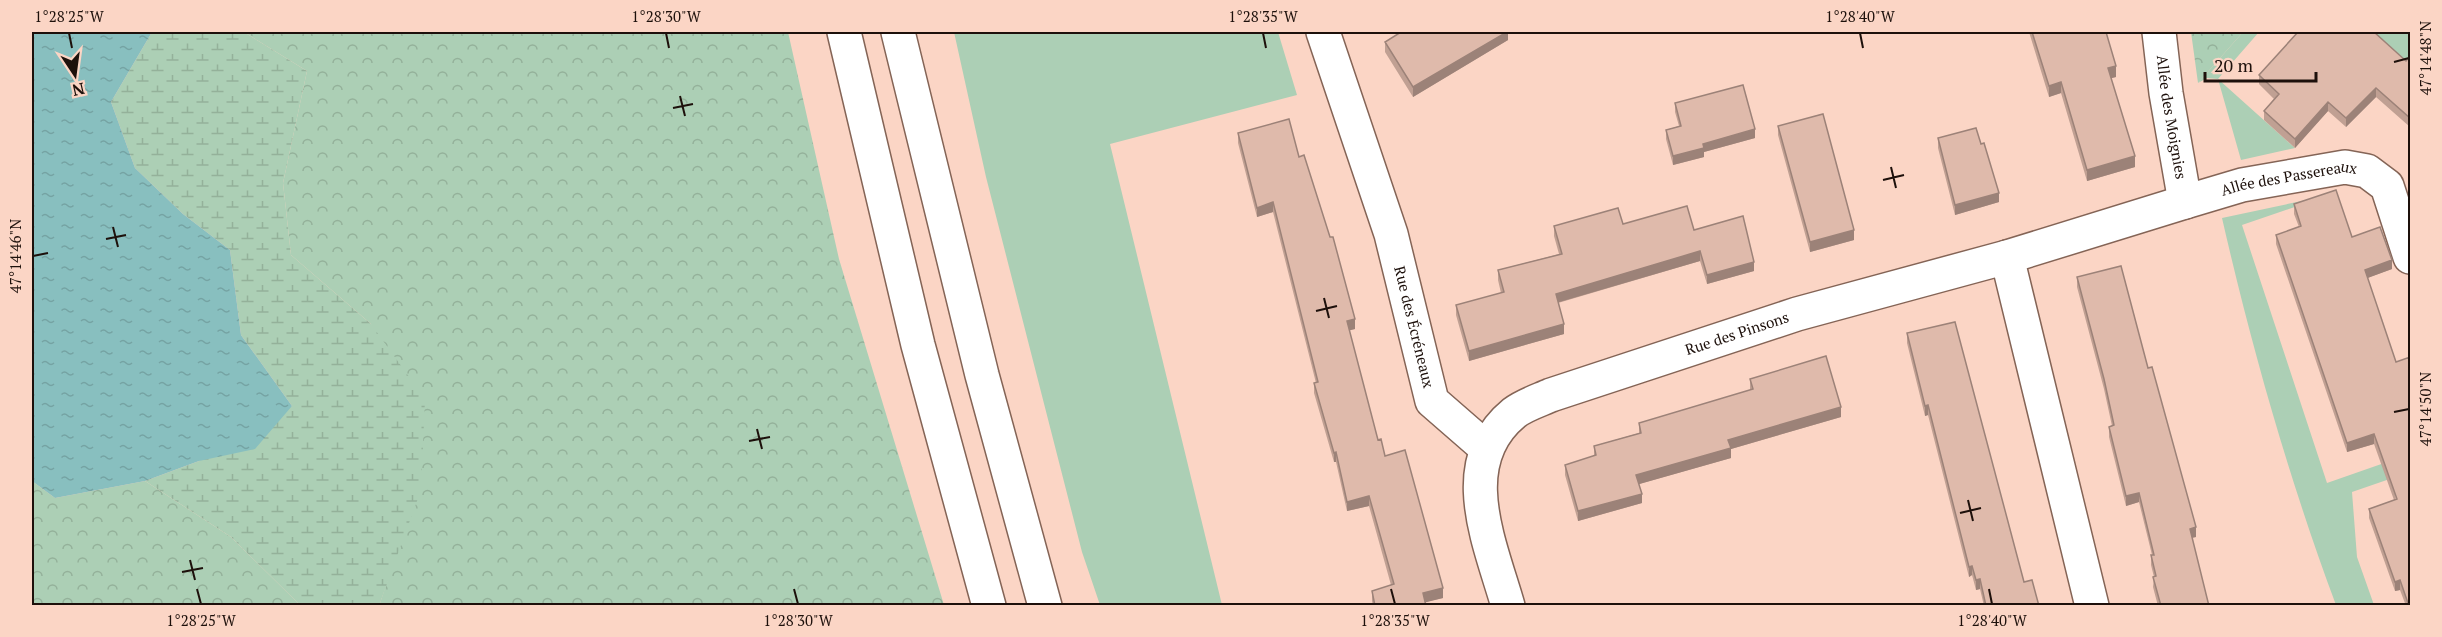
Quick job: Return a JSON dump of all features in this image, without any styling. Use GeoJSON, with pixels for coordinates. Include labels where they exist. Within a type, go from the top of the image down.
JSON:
{"type":"FeatureCollection","features":[{"type":"Feature","properties":{"kind":"main road"},"geometry":{"type":"LineString","coordinates":[[844,32],[918,345],[989,606]]}},
{"type":"Feature","properties":{"kind":"main road"},"geometry":{"type":"LineString","coordinates":[[898,32],[982,375],[1045,606]]}},
{"type":"Feature","properties":{"kind":"main road","name":"Rue des Écréneaux"},"geometry":{"type":"LineString","coordinates":[[1323,32],[1391,234],[1432,401],[1486,448]]}},
{"type":"Feature","properties":{"kind":"main road","name":"Allée des Moignies"},"geometry":{"type":"LineString","coordinates":[[2159,32],[2166,93],[2185,202]]}},
{"type":"Feature","properties":{"kind":"main road","name":"Allée des Passereaux"},"geometry":{"type":"LineString","coordinates":[[2185,202],[2242,185],[2345,167],[2367,171],[2386,186],[2410,257]]}},
{"type":"Feature","properties":{"kind":"main road","name":"Rue des Pinsons"},"geometry":{"type":"LineString","coordinates":[[1486,448],[1499,428],[1516,412],[1551,395],[1797,314],[2007,257],[2185,202]]}},
{"type":"Feature","properties":{"kind":"main road"},"geometry":{"type":"LineString","coordinates":[[2007,257],[2092,606]]}},
{"type":"Feature","properties":{"kind":"main road"},"geometry":{"type":"LineString","coordinates":[[1486,448],[1480,468],[1479,496],[1508,606]]}},
{"type":"Feature","properties":{"kind":"green space"},"geometry":{"type":"Polygon","coordinates":[[[152,32],[244,32],[307,71],[283,183],[291,255],[371,324],[425,399],[421,490],[380,603],[368,606],[300,605],[231,537],[145,481],[199,461],[292,406],[241,335],[230,250],[183,214],[135,168],[111,102],[152,32]]]}},
{"type":"Feature","properties":{"kind":"green space"},"geometry":{"type":"Polygon","coordinates":[[[244,32],[788,32],[839,259],[944,605],[368,605],[380,603],[398,549],[371,324],[291,255],[283,183],[307,71],[244,32]]]}},
{"type":"Feature","properties":{"kind":"green space"},"geometry":{"type":"Polygon","coordinates":[[[954,32],[1278,32],[1297,95],[1110,144],[1222,605],[1100,605],[1082,552],[986,177],[954,32]]]}},
{"type":"Feature","properties":{"kind":"green space"},"geometry":{"type":"Polygon","coordinates":[[[2191,32],[2243,32],[2198,83],[2191,32]]]}},
{"type":"Feature","properties":{"kind":"green space"},"geometry":{"type":"Polygon","coordinates":[[[2243,32],[2259,32],[2218,79],[2207,78],[2198,83],[2243,32]]]}},
{"type":"Feature","properties":{"kind":"green space"},"geometry":{"type":"Polygon","coordinates":[[[2364,32],[2410,32],[2410,65],[2364,32]]]}},
{"type":"Feature","properties":{"kind":"green space"},"geometry":{"type":"Polygon","coordinates":[[[2218,79],[2295,148],[2241,160],[2218,79]]]}},
{"type":"Feature","properties":{"kind":"green space"},"geometry":{"type":"Polygon","coordinates":[[[2330,195],[2242,225],[2327,483],[2410,454],[2410,472],[2352,492],[2357,557],[2374,605],[2336,605],[2273,413],[2222,218],[2330,195]]]}},
{"type":"Feature","properties":{"kind":"green space"},"geometry":{"type":"Polygon","coordinates":[[[32,481],[55,498],[145,481],[231,537],[300,605],[32,605],[32,481]]]}},
{"type":"Feature","properties":{"kind":"water"},"geometry":{"type":"Polygon","coordinates":[[[32,32],[152,32],[111,102],[135,168],[183,214],[230,250],[241,335],[292,406],[255,449],[199,461],[145,481],[55,498],[32,481],[32,32]]]}},
{"type":"Feature","properties":{"kind":"building"},"geometry":{"type":"Polygon","coordinates":[[[1401,32],[1507,32],[1413,87],[1385,42],[1401,32]]]}},
{"type":"Feature","properties":{"kind":"building"},"geometry":{"type":"Polygon","coordinates":[[[2032,32],[2106,32],[2116,66],[2108,68],[2135,156],[2087,170],[2061,82],[2049,86],[2032,32]]]}},
{"type":"Feature","properties":{"kind":"building"},"geometry":{"type":"Polygon","coordinates":[[[2298,32],[2374,32],[2406,61],[2410,56],[2410,118],[2376,88],[2346,118],[2328,102],[2295,139],[2264,111],[2279,94],[2259,75],[2298,32]]]}},
{"type":"Feature","properties":{"kind":"building"},"geometry":{"type":"Polygon","coordinates":[[[1743,85],[1755,129],[1703,144],[1704,148],[1673,156],[1666,130],[1681,126],[1675,103],[1743,85]]]}},
{"type":"Feature","properties":{"kind":"building"},"geometry":{"type":"Polygon","coordinates":[[[1823,114],[1854,230],[1810,242],[1778,126],[1823,114]]]}},
{"type":"Feature","properties":{"kind":"building"},"geometry":{"type":"Polygon","coordinates":[[[1289,119],[1299,157],[1304,155],[1330,237],[1333,237],[1355,319],[1347,321],[1378,440],[1381,439],[1385,456],[1405,450],[1443,588],[1423,593],[1426,606],[1375,606],[1372,591],[1394,584],[1369,496],[1347,502],[1336,452],[1334,453],[1314,383],[1318,382],[1273,202],[1257,208],[1238,133],[1289,119]]]}},
{"type":"Feature","properties":{"kind":"building"},"geometry":{"type":"Polygon","coordinates":[[[1976,128],[1981,144],[1984,143],[1999,193],[1955,205],[1938,138],[1976,128]]]}},
{"type":"Feature","properties":{"kind":"building"},"geometry":{"type":"Polygon","coordinates":[[[2336,190],[2352,237],[2380,227],[2392,260],[2365,270],[2396,362],[2410,357],[2410,606],[2400,580],[2395,582],[2369,509],[2397,499],[2374,434],[2347,443],[2276,235],[2301,226],[2294,204],[2336,190]]]}},
{"type":"Feature","properties":{"kind":"building"},"geometry":{"type":"Polygon","coordinates":[[[1687,206],[1694,230],[1743,216],[1754,262],[1707,275],[1700,251],[1556,294],[1564,324],[1469,351],[1456,305],[1504,292],[1498,270],[1562,254],[1554,226],[1618,208],[1623,224],[1687,206]]]}},
{"type":"Feature","properties":{"kind":"building"},"geometry":{"type":"Polygon","coordinates":[[[2121,266],[2148,368],[2152,367],[2196,527],[2190,529],[2209,606],[2161,606],[2153,577],[2156,576],[2151,555],[2154,555],[2139,493],[2126,496],[2109,427],[2114,425],[2104,379],[2077,277],[2121,266]]]}},
{"type":"Feature","properties":{"kind":"building"},"geometry":{"type":"Polygon","coordinates":[[[1955,322],[2024,582],[2032,580],[2039,606],[1986,606],[1980,579],[1976,580],[1972,566],[1969,567],[1928,405],[1925,406],[1907,333],[1955,322]]]}},
{"type":"Feature","properties":{"kind":"building"},"geometry":{"type":"Polygon","coordinates":[[[1826,356],[1841,407],[1728,440],[1731,448],[1636,475],[1642,494],[1578,511],[1565,465],[1596,455],[1594,446],[1641,433],[1639,423],[1753,389],[1750,379],[1826,356]]]}}]}
